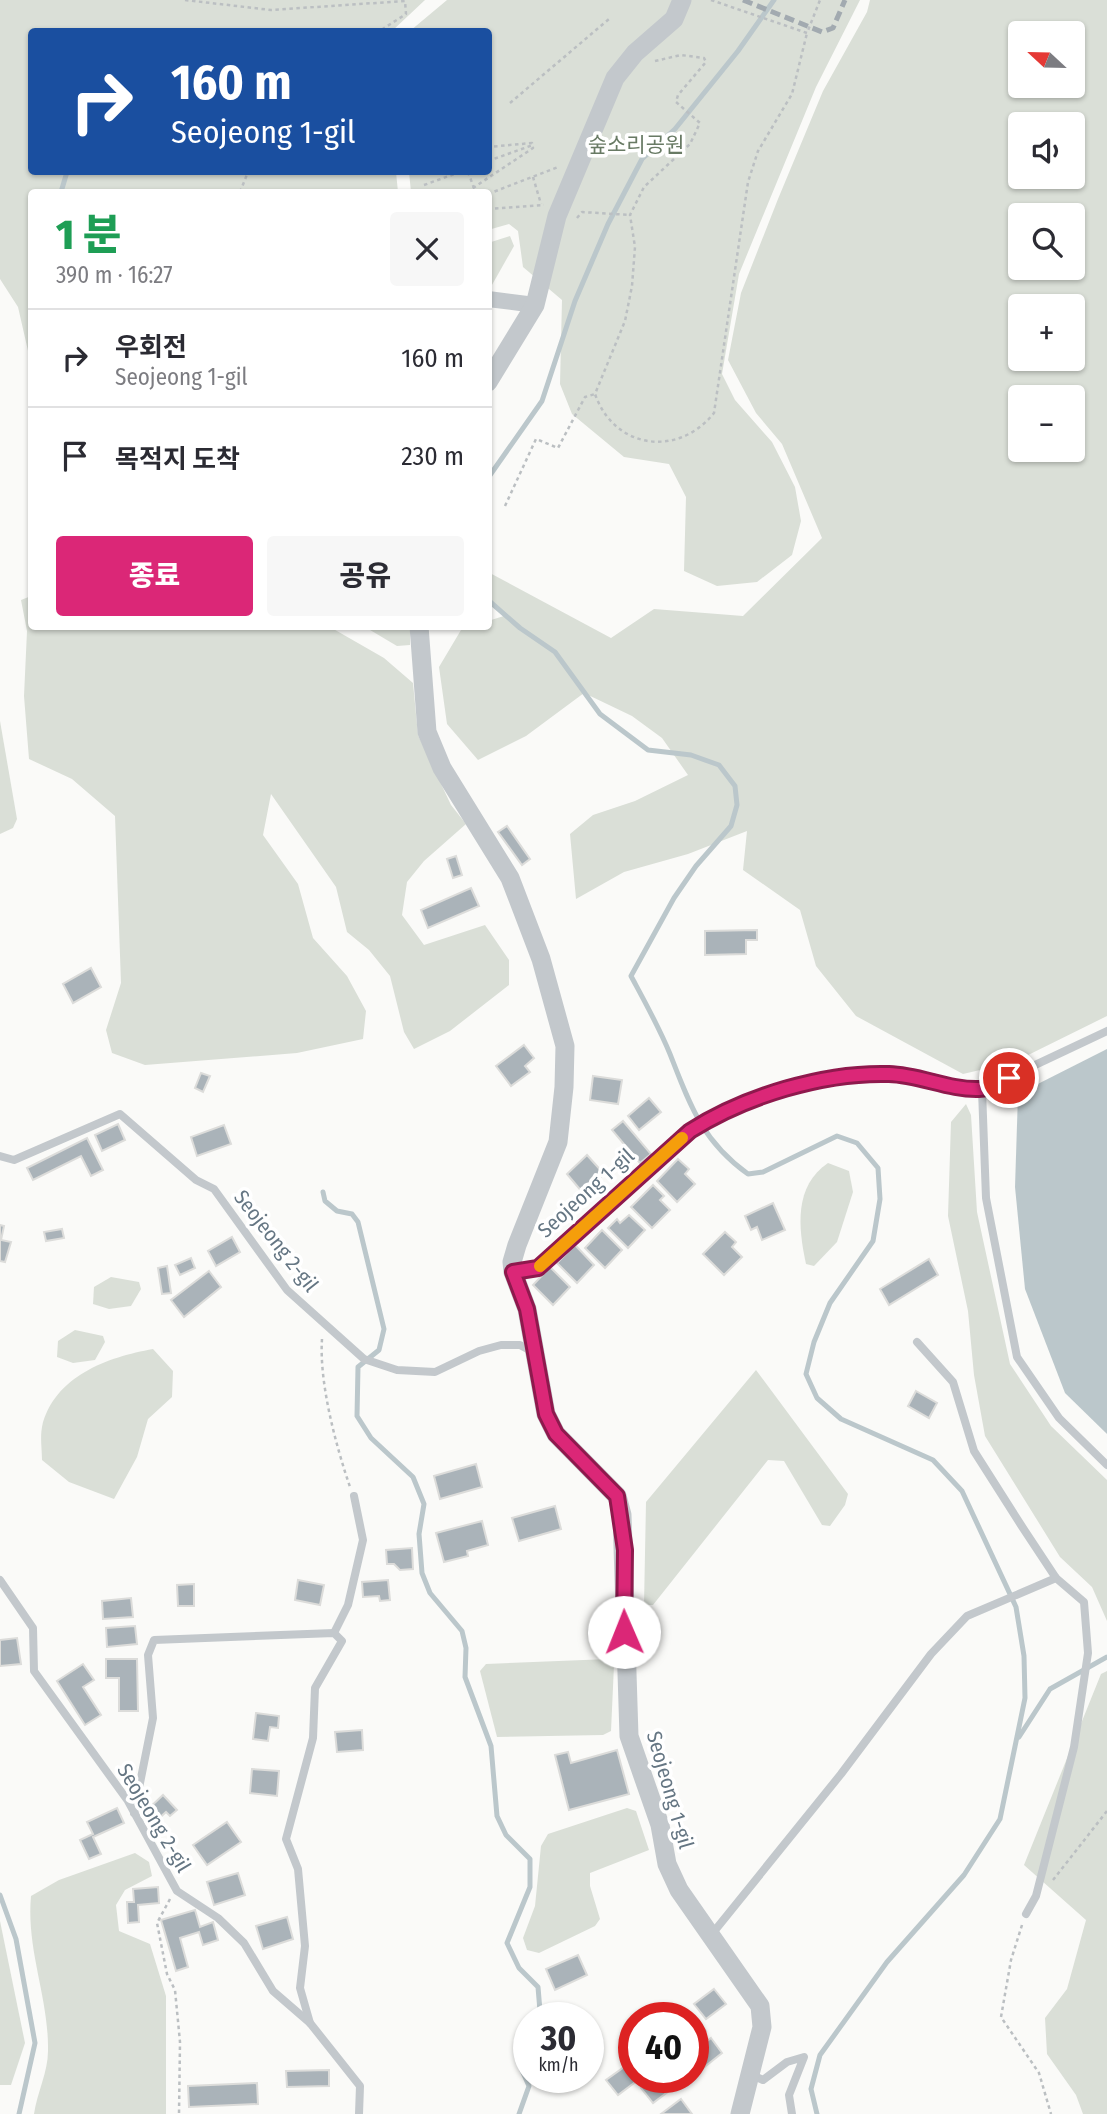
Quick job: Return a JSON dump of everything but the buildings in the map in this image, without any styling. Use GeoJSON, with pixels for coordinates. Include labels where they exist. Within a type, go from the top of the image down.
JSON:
{"type":"FeatureCollection","features":[{"type":"Feature","properties":{"kind":"street"},"geometry":{"type":"LineString","coordinates":[[492,375],[535,305],[557,216],[615,78],[635,53],[674,19],[682,0]]}},
{"type":"Feature","properties":{"kind":"street"},"geometry":{"type":"LineString","coordinates":[[492,300],[535,305]]}},
{"type":"Feature","properties":{"kind":"street"},"geometry":{"type":"LineString","coordinates":[[419,630],[427,732],[442,768],[510,878],[541,959],[565,1046],[565,1087],[558,1142],[514,1254],[513,1272]]}},
{"type":"Feature","properties":{"kind":"street","name":"Seojeong 1-gil"},"geometry":{"type":"LineString","coordinates":[[513,1272],[527,1309],[546,1414],[556,1434],[617,1496],[625,1550],[629,1736],[660,1825],[667,1864],[679,1891],[760,2006],[762,2027],[740,2114]]}},
{"type":"Feature","properties":{"kind":"lane"},"geometry":{"type":"LineString","coordinates":[[1107,1031],[982,1090],[986,1198],[1017,1357],[1059,1418],[1107,1465]]}},
{"type":"Feature","properties":{"kind":"lane","name":"Seojeong 1-gil"},"geometry":{"type":"LineString","coordinates":[[513,1272],[538,1268],[690,1131],[718,1113],[771,1092],[867,1074],[893,1074],[982,1090]]}},
{"type":"Feature","properties":{"kind":"lane","name":"Seojeong 2-gil"},"geometry":{"type":"LineString","coordinates":[[0,1156],[13,1160],[120,1114],[196,1180],[214,1189],[287,1290],[364,1359],[397,1370],[435,1372],[479,1351],[500,1345],[520,1345],[535,1353]]}},
{"type":"Feature","properties":{"kind":"lane"},"geometry":{"type":"LineString","coordinates":[[917,1342],[953,1382],[974,1451],[1056,1578],[1084,1602],[1088,1653],[1074,1747],[1036,1896],[1026,1914]]}},
{"type":"Feature","properties":{"kind":"lane"},"geometry":{"type":"LineString","coordinates":[[334,1633],[348,1605],[363,1540],[354,1496]]}},
{"type":"Feature","properties":{"kind":"lane"},"geometry":{"type":"LineString","coordinates":[[710,1937],[841,1774],[932,1654],[967,1616],[1056,1578]]}},
{"type":"Feature","properties":{"kind":"lane","name":"Seojeong 2-gil"},"geometry":{"type":"LineString","coordinates":[[0,1580],[33,1628],[34,1671],[134,1812],[177,1891],[218,1918],[244,1943],[273,1991],[310,2023],[360,2086],[359,2114]]}},
{"type":"Feature","properties":{"kind":"lane"},"geometry":{"type":"LineString","coordinates":[[134,1812],[153,1718],[148,1655],[154,1640],[334,1633],[342,1641],[315,1688],[313,1738],[286,1839],[298,1869],[305,1946],[300,1988],[310,2023]]}},
{"type":"Feature","properties":{"kind":"lane"},"geometry":{"type":"LineString","coordinates":[[750,2074],[763,2080],[772,2077],[787,2062],[804,2057],[789,2095],[792,2114]]}},
{"type":"Feature","properties":{"kind":"path"},"geometry":{"type":"LineString","coordinates":[[185,0],[271,10],[405,1],[406,14],[384,28]]}},
{"type":"Feature","properties":{"kind":"path"},"geometry":{"type":"LineString","coordinates":[[710,0],[807,33]]}},
{"type":"Feature","properties":{"kind":"path"},"geometry":{"type":"LineString","coordinates":[[595,394],[610,422],[626,433],[646,441],[670,442],[688,437],[704,426],[714,413],[748,182],[758,151],[792,94],[807,33],[820,0]]}},
{"type":"Feature","properties":{"kind":"path"},"geometry":{"type":"LineString","coordinates":[[510,103],[609,19]]}},
{"type":"Feature","properties":{"kind":"path"},"geometry":{"type":"LineString","coordinates":[[595,394],[625,321],[632,286],[635,247],[630,215],[644,187],[690,144],[700,123],[676,102],[678,94],[706,62],[704,58],[681,55],[652,62]]}},
{"type":"Feature","properties":{"kind":"path"},"geometry":{"type":"LineString","coordinates":[[492,148],[533,145]]}},
{"type":"Feature","properties":{"kind":"path"},"geometry":{"type":"LineString","coordinates":[[492,160],[533,145]]}},
{"type":"Feature","properties":{"kind":"path"},"geometry":{"type":"LineString","coordinates":[[492,175],[533,145]]}},
{"type":"Feature","properties":{"kind":"path"},"geometry":{"type":"LineString","coordinates":[[492,192],[561,166]]}},
{"type":"Feature","properties":{"kind":"path"},"geometry":{"type":"LineString","coordinates":[[424,185],[452,175]]}},
{"type":"Feature","properties":{"kind":"path"},"geometry":{"type":"LineString","coordinates":[[469,175],[474,188],[492,175]]}},
{"type":"Feature","properties":{"kind":"path"},"geometry":{"type":"LineString","coordinates":[[533,177],[541,205]]}},
{"type":"Feature","properties":{"kind":"path"},"geometry":{"type":"LineString","coordinates":[[492,209],[547,205]]}},
{"type":"Feature","properties":{"kind":"path"},"geometry":{"type":"LineString","coordinates":[[582,212],[630,215]]}},
{"type":"Feature","properties":{"kind":"path"},"geometry":{"type":"LineString","coordinates":[[505,506],[536,439],[558,448],[585,397],[595,394]]}},
{"type":"Feature","properties":{"kind":"path"},"geometry":{"type":"LineString","coordinates":[[325,1325],[322,1357],[337,1447],[354,1496]]}},
{"type":"Feature","properties":{"kind":"path"},"geometry":{"type":"LineString","coordinates":[[1048,1886],[1107,1811]]}},
{"type":"Feature","properties":{"kind":"path"},"geometry":{"type":"LineString","coordinates":[[177,1891],[157,1923],[167,1974],[175,1990],[180,2042],[179,2114]]}},
{"type":"Feature","properties":{"kind":"path"},"geometry":{"type":"LineString","coordinates":[[1026,1914],[1011,1960],[1002,2017],[1039,2073],[1051,2114]]}},
{"type":"Feature","properties":{"kind":"green space"},"geometry":{"type":"Polygon","coordinates":[[[0,0],[425,0],[395,28],[28,28],[28,175],[396,175],[398,189],[28,189],[28,351],[18,307],[0,279],[0,0]]]}},
{"type":"Feature","properties":{"kind":"green space","name":"숲소리공원"},"geometry":{"type":"Polygon","coordinates":[[[447,0],[860,0],[816,87],[739,274],[722,374],[735,400],[772,442],[795,487],[801,521],[792,555],[757,582],[717,586],[684,571],[686,497],[669,464],[624,457],[572,414],[560,384],[562,300],[523,267],[518,231],[509,224],[492,229],[492,189],[411,189],[409,175],[492,175],[492,28],[414,28],[447,0]]]}},
{"type":"Feature","properties":{"kind":"green space"},"geometry":{"type":"Polygon","coordinates":[[[870,0],[1107,0],[1107,1016],[1014,1062],[963,1074],[856,1016],[816,966],[800,910],[743,870],[747,831],[688,854],[624,872],[576,899],[570,834],[593,815],[635,801],[688,775],[662,738],[632,716],[584,693],[526,736],[478,760],[447,724],[439,667],[461,630],[492,630],[492,620],[507,615],[492,606],[492,574],[611,638],[654,609],[743,616],[822,538],[782,444],[756,413],[728,360],[741,293],[823,91],[867,12],[870,0]]]}},
{"type":"Feature","properties":{"kind":"green space"},"geometry":{"type":"Polygon","coordinates":[[[510,236],[514,246],[492,285],[492,242],[510,236]]]}},
{"type":"Feature","properties":{"kind":"green space"},"geometry":{"type":"Polygon","coordinates":[[[28,597],[28,630],[335,630],[384,658],[413,683],[418,735],[451,805],[466,824],[424,861],[407,882],[402,915],[424,945],[485,925],[509,960],[509,985],[450,1031],[414,1049],[404,1032],[390,976],[369,950],[347,932],[336,887],[271,794],[263,835],[298,884],[313,938],[347,976],[366,1011],[363,1039],[297,1053],[145,1065],[112,1053],[106,1030],[121,983],[115,816],[72,779],[29,759],[24,696],[27,631],[21,600],[28,597]]]}},
{"type":"Feature","properties":{"kind":"green space"},"geometry":{"type":"Polygon","coordinates":[[[370,630],[410,630],[410,645],[397,646],[370,630]]]}},
{"type":"Feature","properties":{"kind":"green space"},"geometry":{"type":"Polygon","coordinates":[[[0,721],[17,819],[13,828],[0,834],[0,721]]]}},
{"type":"Feature","properties":{"kind":"green space"},"geometry":{"type":"Polygon","coordinates":[[[966,1104],[971,1115],[977,1212],[1010,1364],[1051,1426],[1107,1480],[1107,1621],[1092,1587],[1060,1557],[985,1436],[974,1375],[968,1311],[948,1216],[951,1122],[966,1104]]]}},
{"type":"Feature","properties":{"kind":"green space"},"geometry":{"type":"Polygon","coordinates":[[[828,1163],[849,1171],[853,1192],[837,1242],[814,1266],[806,1264],[801,1236],[801,1208],[809,1183],[828,1163]]]}},
{"type":"Feature","properties":{"kind":"green space"},"geometry":{"type":"Polygon","coordinates":[[[111,1277],[139,1282],[141,1289],[131,1306],[109,1309],[93,1304],[94,1287],[111,1277]]]}},
{"type":"Feature","properties":{"kind":"green space"},"geometry":{"type":"Polygon","coordinates":[[[75,1330],[103,1336],[105,1342],[95,1360],[73,1363],[57,1357],[58,1341],[75,1330]]]}},
{"type":"Feature","properties":{"kind":"green space"},"geometry":{"type":"Polygon","coordinates":[[[153,1349],[173,1371],[172,1397],[148,1419],[137,1457],[114,1499],[69,1482],[42,1460],[41,1431],[48,1409],[58,1394],[85,1372],[118,1357],[153,1349]]]}},
{"type":"Feature","properties":{"kind":"green space"},"geometry":{"type":"Polygon","coordinates":[[[756,1370],[848,1494],[845,1505],[830,1526],[822,1525],[784,1461],[768,1460],[653,1605],[644,1605],[646,1502],[756,1370]]]}},
{"type":"Feature","properties":{"kind":"green space"},"geometry":{"type":"Polygon","coordinates":[[[609,1659],[614,1665],[611,1731],[603,1735],[497,1737],[480,1671],[486,1664],[609,1659]]]}},
{"type":"Feature","properties":{"kind":"green space"},"geometry":{"type":"Polygon","coordinates":[[[1107,1671],[1107,2114],[1083,2114],[1076,2095],[1047,2054],[1045,2018],[1067,1989],[1086,1920],[1024,1865],[1101,1674],[1107,1671]]]}},
{"type":"Feature","properties":{"kind":"green space"},"geometry":{"type":"Polygon","coordinates":[[[627,1808],[636,1811],[649,1850],[590,1873],[590,1886],[600,1919],[595,1926],[539,1953],[527,1950],[523,1938],[535,1906],[541,1846],[548,1834],[627,1808]]]}},
{"type":"Feature","properties":{"kind":"green space"},"geometry":{"type":"Polygon","coordinates":[[[135,1853],[149,1862],[152,1876],[125,1890],[116,1905],[119,1931],[150,1944],[166,1996],[166,2114],[34,2114],[48,2051],[45,2012],[34,1955],[31,1896],[59,1880],[135,1853]]]}},
{"type":"Feature","properties":{"kind":"green space"},"geometry":{"type":"Polygon","coordinates":[[[0,1921],[25,2043],[11,2085],[0,2085],[0,1921]]]}},
{"type":"Feature","properties":{"kind":"shaded area"},"geometry":{"type":"Polygon","coordinates":[[[1107,1049],[1107,1434],[1065,1393],[1025,1289],[1015,1187],[1018,1094],[1107,1049]]]}},
{"type":"Feature","properties":{"kind":"waterway"},"geometry":{"type":"LineString","coordinates":[[492,472],[542,401],[575,301],[608,224],[642,159],[675,129],[738,51],[774,0]]}},
{"type":"Feature","properties":{"kind":"waterway"},"geometry":{"type":"LineString","coordinates":[[62,189],[66,175]]}},
{"type":"Feature","properties":{"kind":"waterway"},"geometry":{"type":"LineString","coordinates":[[492,604],[520,628],[555,652],[600,714],[648,750],[691,755],[719,765],[735,786],[737,805],[731,826],[696,866],[674,898],[631,976],[661,1034],[699,1121],[719,1148],[748,1174],[763,1172],[837,1136],[857,1143],[878,1168],[880,1199],[873,1241],[830,1303],[814,1342],[806,1374],[817,1398],[841,1419],[933,1460],[962,1491],[1016,1607],[1024,1656],[1025,1698],[1000,1819],[964,1875],[887,1962],[820,2055],[811,2089],[817,2114]]}},
{"type":"Feature","properties":{"kind":"waterway"},"geometry":{"type":"LineString","coordinates":[[323,1192],[325,1201],[337,1211],[352,1214],[358,1222],[384,1329],[379,1350],[358,1367],[357,1416],[371,1438],[413,1477],[424,1504],[419,1534],[422,1573],[430,1593],[462,1631],[466,1648],[465,1677],[491,1746],[497,1816],[506,1835],[530,1859],[530,1887],[507,1943],[519,1968],[538,1987],[539,2002]]}},
{"type":"Feature","properties":{"kind":"waterway"},"geometry":{"type":"LineString","coordinates":[[1019,1737],[1050,1689],[1107,1657]]}},
{"type":"Feature","properties":{"kind":"waterway"},"geometry":{"type":"LineString","coordinates":[[0,1895],[16,1939],[35,2043],[19,2114]]}},
{"type":"Feature","properties":{"kind":"waterway"},"geometry":{"type":"LineString","coordinates":[[519,2114],[526,2093]]}},
{"type":"Feature","properties":{"kind":"railway"},"geometry":{"type":"LineString","coordinates":[[743,0],[822,32],[833,28],[845,0]]}},
{"type":"Feature","properties":{"kind":"slow traffic"},"geometry":{"type":"LineString","coordinates":[[540,1266],[682,1138]]}},
{"type":"Feature","properties":{"kind":"route"},"geometry":{"type":"LineString","coordinates":[[624,1632],[625,1550],[622,1515],[617,1496],[603,1478],[556,1434],[546,1414],[527,1309],[513,1272],[538,1268],[690,1131],[718,1113],[771,1092],[867,1074],[893,1074],[945,1086],[982,1090],[1009,1078]]}}]}
